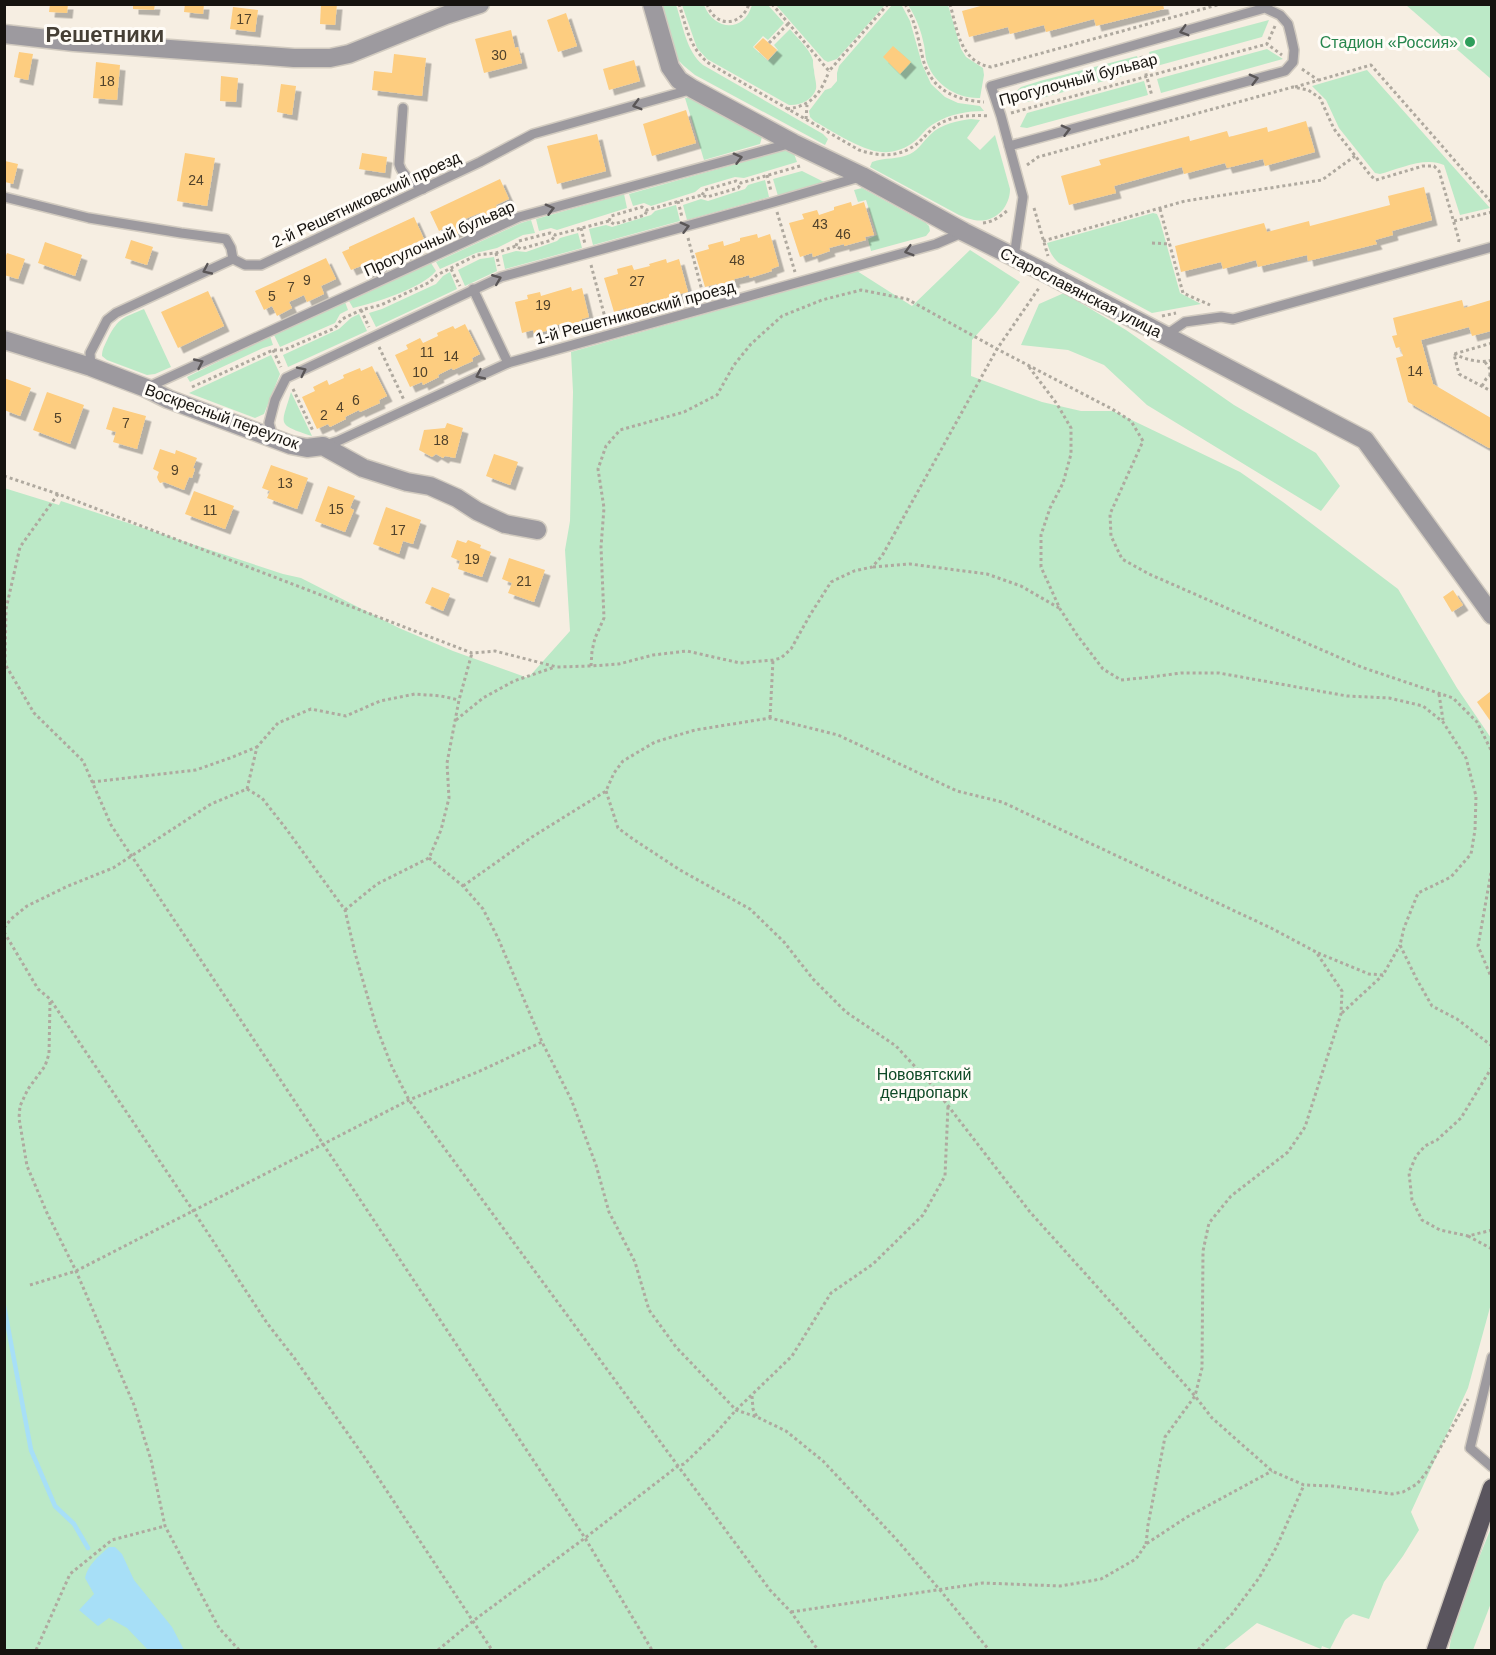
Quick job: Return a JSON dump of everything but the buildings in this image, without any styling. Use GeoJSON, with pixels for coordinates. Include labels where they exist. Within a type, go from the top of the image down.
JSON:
{"type":"FeatureCollection","features":[{"type":"Feature","properties":{"kind":"main road"},"geometry":{"type":"LineString","coordinates":[[1436,1650],[1491,1488]]}},
{"type":"Feature","properties":{"kind":"street"},"geometry":{"type":"LineString","coordinates":[[4,34],[97,44],[294,58],[330,58],[349,54],[446,15],[480,4]]}},
{"type":"Feature","properties":{"kind":"street","name":"Старославянская улица"},"geometry":{"type":"LineString","coordinates":[[652,4],[670,67],[679,80],[693,89],[793,143],[862,176],[964,232],[1014,257],[1050,268],[1166,335],[1365,440],[1491,615]]}},
{"type":"Feature","properties":{"kind":"street","name":"Воскресный переулок"},"geometry":{"type":"LineString","coordinates":[[4,340],[91,367],[168,399],[291,445],[307,447],[318,439],[363,468],[407,482],[430,486],[504,524],[537,530]]}},
{"type":"Feature","properties":{"kind":"lane"},"geometry":{"type":"LineString","coordinates":[[1010,146],[1285,71],[1293,62],[1294,50],[1287,24],[1280,15],[1265,8],[991,86],[1023,197],[1014,257]]}},
{"type":"Feature","properties":{"kind":"lane","name":"2-й Решетниковский проезд"},"geometry":{"type":"LineString","coordinates":[[232,259],[245,265],[261,265],[480,162],[533,134],[693,89]]}},
{"type":"Feature","properties":{"kind":"lane"},"geometry":{"type":"LineString","coordinates":[[403,108],[400,170],[423,189]]}},
{"type":"Feature","properties":{"kind":"lane","name":"Прогулочный бульвар"},"geometry":{"type":"LineString","coordinates":[[146,388],[519,217],[793,143]]}},
{"type":"Feature","properties":{"kind":"lane"},"geometry":{"type":"LineString","coordinates":[[273,437],[269,423],[275,400],[286,378],[501,277],[862,176]]}},
{"type":"Feature","properties":{"kind":"lane"},"geometry":{"type":"LineString","coordinates":[[4,197],[89,218],[226,238],[231,248],[232,259],[116,313],[106,320],[90,353],[91,367]]}},
{"type":"Feature","properties":{"kind":"lane","name":"1-й Решетниковский проезд"},"geometry":{"type":"LineString","coordinates":[[318,439],[338,441],[508,363],[936,244],[964,232]]}},
{"type":"Feature","properties":{"kind":"lane"},"geometry":{"type":"LineString","coordinates":[[1166,335],[1185,322],[1221,317],[1233,319],[1491,247]]}},
{"type":"Feature","properties":{"kind":"lane"},"geometry":{"type":"LineString","coordinates":[[473,290],[508,363]]}},
{"type":"Feature","properties":{"kind":"lane"},"geometry":{"type":"LineString","coordinates":[[1491,1357],[1470,1448],[1491,1467]]}},
{"type":"Feature","properties":{"kind":"path","name":"Прогулочный бульвар"},"geometry":{"type":"LineString","coordinates":[[679,4],[692,44],[700,58],[859,150],[875,155],[892,155],[915,146],[939,124],[954,118],[967,115],[1001,116],[1267,44]]}},
{"type":"Feature","properties":{"kind":"path"},"geometry":{"type":"LineString","coordinates":[[707,4],[716,18],[730,22],[742,17],[749,4]]}},
{"type":"Feature","properties":{"kind":"path"},"geometry":{"type":"LineString","coordinates":[[772,4],[829,71]]}},
{"type":"Feature","properties":{"kind":"path"},"geometry":{"type":"LineString","coordinates":[[787,109],[802,106],[819,92],[829,71],[888,4]]}},
{"type":"Feature","properties":{"kind":"path"},"geometry":{"type":"LineString","coordinates":[[904,4],[915,25],[923,61],[934,82],[944,92],[971,101],[983,102],[1001,116]]}},
{"type":"Feature","properties":{"kind":"path"},"geometry":{"type":"LineString","coordinates":[[950,4],[966,52],[977,63],[991,67],[1221,4]]}},
{"type":"Feature","properties":{"kind":"path"},"geometry":{"type":"LineString","coordinates":[[769,43],[788,24]]}},
{"type":"Feature","properties":{"kind":"path"},"geometry":{"type":"LineString","coordinates":[[1138,44],[1155,106]]}},
{"type":"Feature","properties":{"kind":"path"},"geometry":{"type":"LineString","coordinates":[[1024,167],[1038,157],[1371,65],[1491,203]]}},
{"type":"Feature","properties":{"kind":"path"},"geometry":{"type":"LineString","coordinates":[[1293,87],[1308,90],[1320,98],[1330,123],[1376,180],[1423,166],[1434,166],[1439,171],[1459,240],[1454,247]]}},
{"type":"Feature","properties":{"kind":"path"},"geometry":{"type":"LineString","coordinates":[[806,120],[807,103]]}},
{"type":"Feature","properties":{"kind":"path"},"geometry":{"type":"LineString","coordinates":[[1043,241],[1185,201],[1322,180],[1355,156]]}},
{"type":"Feature","properties":{"kind":"path","name":"Прогулочный бульвар"},"geometry":{"type":"LineString","coordinates":[[702,195],[705,190],[736,181],[741,183],[824,158]]}},
{"type":"Feature","properties":{"kind":"path"},"geometry":{"type":"LineString","coordinates":[[767,176],[798,282]]}},
{"type":"Feature","properties":{"kind":"path","name":"Прогулочный бульвар"},"geometry":{"type":"LineString","coordinates":[[609,221],[611,216],[642,207],[647,210],[702,195],[707,197],[738,188],[741,183]]}},
{"type":"Feature","properties":{"kind":"path"},"geometry":{"type":"LineString","coordinates":[[872,567],[882,556],[997,349],[1050,268],[1032,199]]}},
{"type":"Feature","properties":{"kind":"path"},"geometry":{"type":"LineString","coordinates":[[678,201],[706,308]]}},
{"type":"Feature","properties":{"kind":"path"},"geometry":{"type":"LineString","coordinates":[[981,223],[988,223],[999,218],[1008,210],[1012,201]]}},
{"type":"Feature","properties":{"kind":"path"},"geometry":{"type":"LineString","coordinates":[[1160,209],[1183,292],[1210,305]]}},
{"type":"Feature","properties":{"kind":"path","name":"Прогулочный бульвар"},"geometry":{"type":"LineString","coordinates":[[192,387],[273,350],[284,350],[335,328],[342,319],[361,310],[381,305],[430,282],[437,275],[477,255],[496,253],[516,246],[519,242],[550,233],[555,235],[609,221],[614,224],[645,215],[647,210]]}},
{"type":"Feature","properties":{"kind":"path"},"geometry":{"type":"LineString","coordinates":[[1454,221],[1491,212]]}},
{"type":"Feature","properties":{"kind":"path"},"geometry":{"type":"LineString","coordinates":[[581,228],[610,334]]}},
{"type":"Feature","properties":{"kind":"path","name":"Прогулочный бульвар"},"geometry":{"type":"LineString","coordinates":[[516,246],[521,249],[552,240],[555,235]]}},
{"type":"Feature","properties":{"kind":"path"},"geometry":{"type":"LineString","coordinates":[[1152,243],[1170,244]]}},
{"type":"Feature","properties":{"kind":"path"},"geometry":{"type":"LineString","coordinates":[[451,269],[463,294]]}},
{"type":"Feature","properties":{"kind":"path"},"geometry":{"type":"LineString","coordinates":[[591,666],[593,645],[604,618],[601,547],[604,507],[598,469],[606,446],[620,430],[684,412],[717,395],[734,365],[751,344],[782,316],[822,300],[861,290],[907,299],[1131,421],[1143,441],[1110,514],[1111,536],[1122,559],[1149,574],[1361,667],[1453,698],[1477,722],[1491,752]]}},
{"type":"Feature","properties":{"kind":"path"},"geometry":{"type":"LineString","coordinates":[[1198,308],[1218,305]]}},
{"type":"Feature","properties":{"kind":"path"},"geometry":{"type":"LineString","coordinates":[[361,310],[408,408]]}},
{"type":"Feature","properties":{"kind":"path"},"geometry":{"type":"LineString","coordinates":[[1163,315],[1186,310]]}},
{"type":"Feature","properties":{"kind":"path"},"geometry":{"type":"LineString","coordinates":[[1454,354],[1491,344]]}},
{"type":"Feature","properties":{"kind":"path"},"geometry":{"type":"LineString","coordinates":[[273,350],[286,378]]}},
{"type":"Feature","properties":{"kind":"path"},"geometry":{"type":"LineString","coordinates":[[1454,354],[1465,359],[1485,362],[1491,360]]}},
{"type":"Feature","properties":{"kind":"path"},"geometry":{"type":"LineString","coordinates":[[1454,354],[1459,374],[1491,389]]}},
{"type":"Feature","properties":{"kind":"path"},"geometry":{"type":"LineString","coordinates":[[1482,386],[1491,374],[1485,362]]}},
{"type":"Feature","properties":{"kind":"path"},"geometry":{"type":"LineString","coordinates":[[1028,366],[1057,404],[1071,428],[1071,454],[1063,483],[1050,508],[1041,535],[1041,567],[1060,609],[1103,669],[1121,680],[1181,673],[1219,673],[1347,696],[1389,698],[1423,706],[1443,722],[1466,758],[1476,796],[1475,830],[1471,854],[1451,877],[1418,893],[1400,945],[1383,975],[1341,1014]]}},
{"type":"Feature","properties":{"kind":"path"},"geometry":{"type":"LineString","coordinates":[[287,393],[291,386],[318,439]]}},
{"type":"Feature","properties":{"kind":"path"},"geometry":{"type":"LineString","coordinates":[[4,476],[58,494],[472,652],[495,651],[557,667],[619,664],[653,655],[687,651],[740,663],[773,662],[791,649],[831,582],[854,571],[872,567],[910,564],[987,574],[1021,586],[1060,609]]}},
{"type":"Feature","properties":{"kind":"path"},"geometry":{"type":"LineString","coordinates":[[58,494],[20,547],[6,609],[5,664],[34,713],[83,762],[111,825],[585,1538],[652,1650]]}},
{"type":"Feature","properties":{"kind":"path"},"geometry":{"type":"LineString","coordinates":[[345,910],[377,884],[429,858],[441,830],[449,798],[447,763],[459,700],[472,652]]}},
{"type":"Feature","properties":{"kind":"path"},"geometry":{"type":"LineString","coordinates":[[770,718],[773,662]]}},
{"type":"Feature","properties":{"kind":"path"},"geometry":{"type":"LineString","coordinates":[[455,721],[483,698],[514,681],[557,667]]}},
{"type":"Feature","properties":{"kind":"path"},"geometry":{"type":"LineString","coordinates":[[92,782],[196,770],[230,759],[257,747],[278,723],[312,709],[346,717],[380,701],[415,694],[459,700]]}},
{"type":"Feature","properties":{"kind":"path"},"geometry":{"type":"LineString","coordinates":[[1439,694],[1443,722]]}},
{"type":"Feature","properties":{"kind":"path"},"geometry":{"type":"LineString","coordinates":[[463,886],[532,837],[606,791],[614,773],[623,761],[655,742],[695,730],[770,718],[838,735],[957,791],[1002,802],[1271,928],[1316,952],[1369,974],[1383,975]]}},
{"type":"Feature","properties":{"kind":"path"},"geometry":{"type":"LineString","coordinates":[[247,789],[257,747]]}},
{"type":"Feature","properties":{"kind":"path"},"geometry":{"type":"LineString","coordinates":[[247,789],[211,804],[113,868],[27,906],[11,919],[4,930],[38,989],[50,999],[267,1323],[365,1458],[492,1650]]}},
{"type":"Feature","properties":{"kind":"path"},"geometry":{"type":"LineString","coordinates":[[247,789],[262,798],[345,910],[376,1026],[392,1067],[410,1100],[678,1466],[770,1590],[791,1612],[818,1650]]}},
{"type":"Feature","properties":{"kind":"path"},"geometry":{"type":"LineString","coordinates":[[606,791],[618,828],[680,870],[750,909],[846,1012],[896,1046],[932,1085],[1030,1212],[1195,1396],[1212,1418],[1272,1471],[1304,1485],[1332,1486],[1392,1494],[1403,1492],[1417,1484],[1426,1473],[1470,1396]]}},
{"type":"Feature","properties":{"kind":"path"},"geometry":{"type":"LineString","coordinates":[[429,858],[463,886],[483,909],[498,938],[542,1042],[571,1099],[596,1165],[609,1212],[634,1262],[649,1310],[676,1347],[736,1410],[786,1431],[823,1461],[896,1539],[989,1650]]}},
{"type":"Feature","properties":{"kind":"path"},"geometry":{"type":"LineString","coordinates":[[1491,867],[1478,946],[1491,979]]}},
{"type":"Feature","properties":{"kind":"path"},"geometry":{"type":"LineString","coordinates":[[1400,945],[1432,1006],[1457,1019],[1491,1046]]}},
{"type":"Feature","properties":{"kind":"path"},"geometry":{"type":"LineString","coordinates":[[1146,1544],[1165,1437],[1195,1396],[1202,1368],[1203,1251],[1209,1223],[1231,1196],[1288,1152],[1305,1127],[1341,1014],[1342,991],[1316,952]]}},
{"type":"Feature","properties":{"kind":"path"},"geometry":{"type":"LineString","coordinates":[[50,999],[49,1054],[45,1066],[28,1089],[20,1106],[19,1118],[27,1166],[76,1271],[134,1405],[151,1460],[165,1526],[219,1628],[239,1650]]}},
{"type":"Feature","properties":{"kind":"path"},"geometry":{"type":"LineString","coordinates":[[30,1285],[76,1271],[410,1100],[542,1042]]}},
{"type":"Feature","properties":{"kind":"path"},"geometry":{"type":"LineString","coordinates":[[1491,1067],[1461,1119],[1416,1155],[1409,1173],[1412,1200],[1422,1220],[1440,1230],[1468,1236],[1491,1249]]}},
{"type":"Feature","properties":{"kind":"path"},"geometry":{"type":"LineString","coordinates":[[438,1650],[678,1466],[684,1464],[792,1356],[831,1293],[873,1264],[923,1215],[945,1176],[948,1106]]}},
{"type":"Feature","properties":{"kind":"path"},"geometry":{"type":"LineString","coordinates":[[1468,1236],[1491,1230]]}},
{"type":"Feature","properties":{"kind":"path"},"geometry":{"type":"LineString","coordinates":[[752,1396],[753,1408],[757,1417]]}},
{"type":"Feature","properties":{"kind":"path"},"geometry":{"type":"LineString","coordinates":[[791,1612],[983,1583],[1060,1586],[1101,1579],[1136,1559],[1146,1544],[1219,1499],[1272,1471]]}},
{"type":"Feature","properties":{"kind":"path"},"geometry":{"type":"LineString","coordinates":[[1197,1650],[1232,1614],[1259,1578],[1276,1548],[1304,1485]]}},
{"type":"Feature","properties":{"kind":"path"},"geometry":{"type":"LineString","coordinates":[[37,1650],[70,1574],[112,1540],[165,1526]]}},
{"type":"Feature","properties":{"kind":"green space"},"geometry":{"type":"Polygon","coordinates":[[[901,4],[910,21],[922,64],[931,84],[945,97],[958,103],[980,106],[984,111],[965,112],[947,117],[932,125],[905,147],[888,152],[877,151],[849,141],[814,121],[809,111],[825,90],[831,88],[837,81],[839,66],[892,5],[901,4]]]}},
{"type":"Feature","properties":{"kind":"green space"},"geometry":{"type":"Polygon","coordinates":[[[660,5],[676,5],[689,45],[703,65],[823,134],[828,139],[825,145],[695,75],[684,66],[678,60],[660,5]]]}},
{"type":"Feature","properties":{"kind":"green space"},"geometry":{"type":"Polygon","coordinates":[[[682,5],[704,5],[715,20],[729,25],[743,20],[752,5],[768,5],[784,23],[768,40],[763,36],[753,47],[768,61],[778,50],[774,45],[790,29],[806,47],[813,60],[816,89],[812,96],[805,101],[789,105],[707,59],[697,48],[682,5]]]}},
{"type":"Feature","properties":{"kind":"green space"},"geometry":{"type":"Polygon","coordinates":[[[776,5],[885,5],[837,59],[828,62],[776,5]]]}},
{"type":"Feature","properties":{"kind":"green space"},"geometry":{"type":"Polygon","coordinates":[[[908,5],[948,5],[961,49],[966,57],[983,68],[980,98],[962,96],[939,82],[929,68],[920,29],[908,5]]]}},
{"type":"Feature","properties":{"kind":"green space","name":"Стадион «Россия»"},"geometry":{"type":"Polygon","coordinates":[[[1406,5],[1491,5],[1491,79],[1406,5]]]}},
{"type":"Feature","properties":{"kind":"green space"},"geometry":{"type":"Polygon","coordinates":[[[1269,20],[1262,37],[1153,67],[1149,52],[1269,20]]]}},
{"type":"Feature","properties":{"kind":"green space"},"geometry":{"type":"Polygon","coordinates":[[[1267,49],[1283,59],[1161,93],[1157,79],[1267,49]]]}},
{"type":"Feature","properties":{"kind":"green space"},"geometry":{"type":"Polygon","coordinates":[[[1137,56],[1141,71],[1023,103],[1012,95],[1021,87],[1040,81],[1137,56]]]}},
{"type":"Feature","properties":{"kind":"green space"},"geometry":{"type":"Polygon","coordinates":[[[1367,70],[1490,208],[1460,215],[1444,165],[1420,163],[1380,174],[1375,173],[1339,128],[1326,100],[1312,86],[1367,70]]]}},
{"type":"Feature","properties":{"kind":"green space"},"geometry":{"type":"Polygon","coordinates":[[[1144,81],[1148,95],[1027,128],[1020,127],[1027,113],[1144,81]]]}},
{"type":"Feature","properties":{"kind":"green space"},"geometry":{"type":"Polygon","coordinates":[[[685,98],[695,98],[760,133],[762,137],[760,144],[704,160],[685,98]]]}},
{"type":"Feature","properties":{"kind":"green space"},"geometry":{"type":"Polygon","coordinates":[[[971,119],[980,120],[967,138],[980,150],[995,135],[1010,189],[1004,208],[988,220],[972,220],[959,215],[870,167],[872,162],[910,154],[944,125],[971,119]]]}},
{"type":"Feature","properties":{"kind":"green space"},"geometry":{"type":"Polygon","coordinates":[[[792,148],[797,162],[744,178],[735,177],[701,187],[695,192],[651,206],[644,203],[633,206],[629,194],[792,148]]]}},
{"type":"Feature","properties":{"kind":"green space"},"geometry":{"type":"Polygon","coordinates":[[[802,171],[824,182],[778,196],[773,179],[802,171]]]}},
{"type":"Feature","properties":{"kind":"green space"},"geometry":{"type":"Polygon","coordinates":[[[765,180],[769,197],[687,220],[683,205],[701,199],[708,201],[765,180]]]}},
{"type":"Feature","properties":{"kind":"green space"},"geometry":{"type":"Polygon","coordinates":[[[862,188],[926,223],[930,231],[926,236],[871,251],[868,239],[877,235],[866,200],[858,202],[854,190],[862,188]]]}},
{"type":"Feature","properties":{"kind":"green space"},"geometry":{"type":"Polygon","coordinates":[[[624,194],[627,208],[557,230],[551,228],[539,231],[536,219],[624,194]]]}},
{"type":"Feature","properties":{"kind":"green space"},"geometry":{"type":"Polygon","coordinates":[[[676,205],[680,221],[593,245],[589,229],[606,225],[612,227],[676,205]]]}},
{"type":"Feature","properties":{"kind":"green space"},"geometry":{"type":"Polygon","coordinates":[[[1153,213],[1157,214],[1160,221],[1180,293],[1201,304],[1152,313],[1059,263],[1047,243],[1153,213]]]}},
{"type":"Feature","properties":{"kind":"green space"},"geometry":{"type":"Polygon","coordinates":[[[531,220],[535,233],[523,235],[497,248],[476,253],[440,269],[436,262],[521,223],[531,220]]]}},
{"type":"Feature","properties":{"kind":"green space"},"geometry":{"type":"Polygon","coordinates":[[[578,233],[582,248],[505,269],[502,255],[516,251],[526,252],[578,233]]]}},
{"type":"Feature","properties":{"kind":"green space","name":"Нововятский дендропарк"},"geometry":{"type":"Polygon","coordinates":[[[970,250],[1020,282],[972,340],[971,376],[1042,402],[1081,411],[1113,411],[1240,472],[1398,589],[1457,688],[1491,738],[1492,1300],[1468,1388],[1411,1512],[1419,1530],[1384,1582],[1369,1619],[1353,1614],[1345,1620],[1330,1649],[1322,1646],[1321,1649],[1257,1623],[1223,1650],[5,1650],[4,488],[59,505],[61,501],[301,578],[399,628],[453,651],[528,678],[570,631],[565,550],[570,521],[573,392],[571,352],[857,271],[912,306],[970,250]]]}},
{"type":"Feature","properties":{"kind":"green space"},"geometry":{"type":"Polygon","coordinates":[[[494,257],[497,271],[465,286],[458,270],[480,259],[494,257]]]}},
{"type":"Feature","properties":{"kind":"green space"},"geometry":{"type":"Polygon","coordinates":[[[431,263],[436,271],[420,284],[353,308],[349,301],[431,263]]]}},
{"type":"Feature","properties":{"kind":"green space"},"geometry":{"type":"Polygon","coordinates":[[[450,272],[457,289],[376,327],[369,313],[436,284],[450,272]]]}},
{"type":"Feature","properties":{"kind":"green space"},"geometry":{"type":"Polygon","coordinates":[[[1064,293],[1126,330],[1234,405],[1316,453],[1340,486],[1321,511],[1147,405],[1104,365],[1068,350],[1021,345],[1039,304],[1064,293]]]}},
{"type":"Feature","properties":{"kind":"green space"},"geometry":{"type":"Polygon","coordinates":[[[345,302],[348,310],[340,314],[335,323],[280,347],[274,335],[345,302]]]}},
{"type":"Feature","properties":{"kind":"green space"},"geometry":{"type":"Polygon","coordinates":[[[144,309],[171,367],[147,375],[102,356],[103,349],[115,326],[126,317],[144,309]]]}},
{"type":"Feature","properties":{"kind":"green space"},"geometry":{"type":"Polygon","coordinates":[[[359,314],[367,331],[288,367],[283,355],[339,329],[359,314]]]}},
{"type":"Feature","properties":{"kind":"green space"},"geometry":{"type":"Polygon","coordinates":[[[270,336],[273,345],[190,382],[187,377],[270,336]]]}},
{"type":"Feature","properties":{"kind":"green space"},"geometry":{"type":"Polygon","coordinates":[[[271,355],[280,374],[264,414],[255,418],[189,393],[271,355]]]}},
{"type":"Feature","properties":{"kind":"green space"},"geometry":{"type":"Polygon","coordinates":[[[291,392],[312,436],[292,429],[284,422],[291,392]]]}},
{"type":"Feature","properties":{"kind":"green space"},"geometry":{"type":"Polygon","coordinates":[[[1491,1528],[1491,1603],[1473,1650],[1449,1650],[1455,1617],[1491,1528]]]}},
{"type":"Feature","properties":{"kind":"water"},"geometry":{"type":"Polygon","coordinates":[[[109,1547],[115,1547],[122,1554],[134,1580],[172,1627],[184,1650],[148,1650],[127,1628],[109,1618],[98,1626],[79,1610],[94,1594],[85,1578],[89,1569],[109,1547]]]}},
{"type":"Feature","properties":{"kind":"waterway"},"geometry":{"type":"LineString","coordinates":[[4,1306],[31,1450],[55,1506],[74,1524],[88,1548]]}},
{"type":"Feature","properties":{"kind":"place","name":"Стадион «Россия»"},"geometry":{"type":"Point","coordinates":[1470,42]}},
{"type":"Feature","properties":{"kind":"district","name":"Решетники"},"geometry":{"type":"Point","coordinates":[105,34]}}]}
